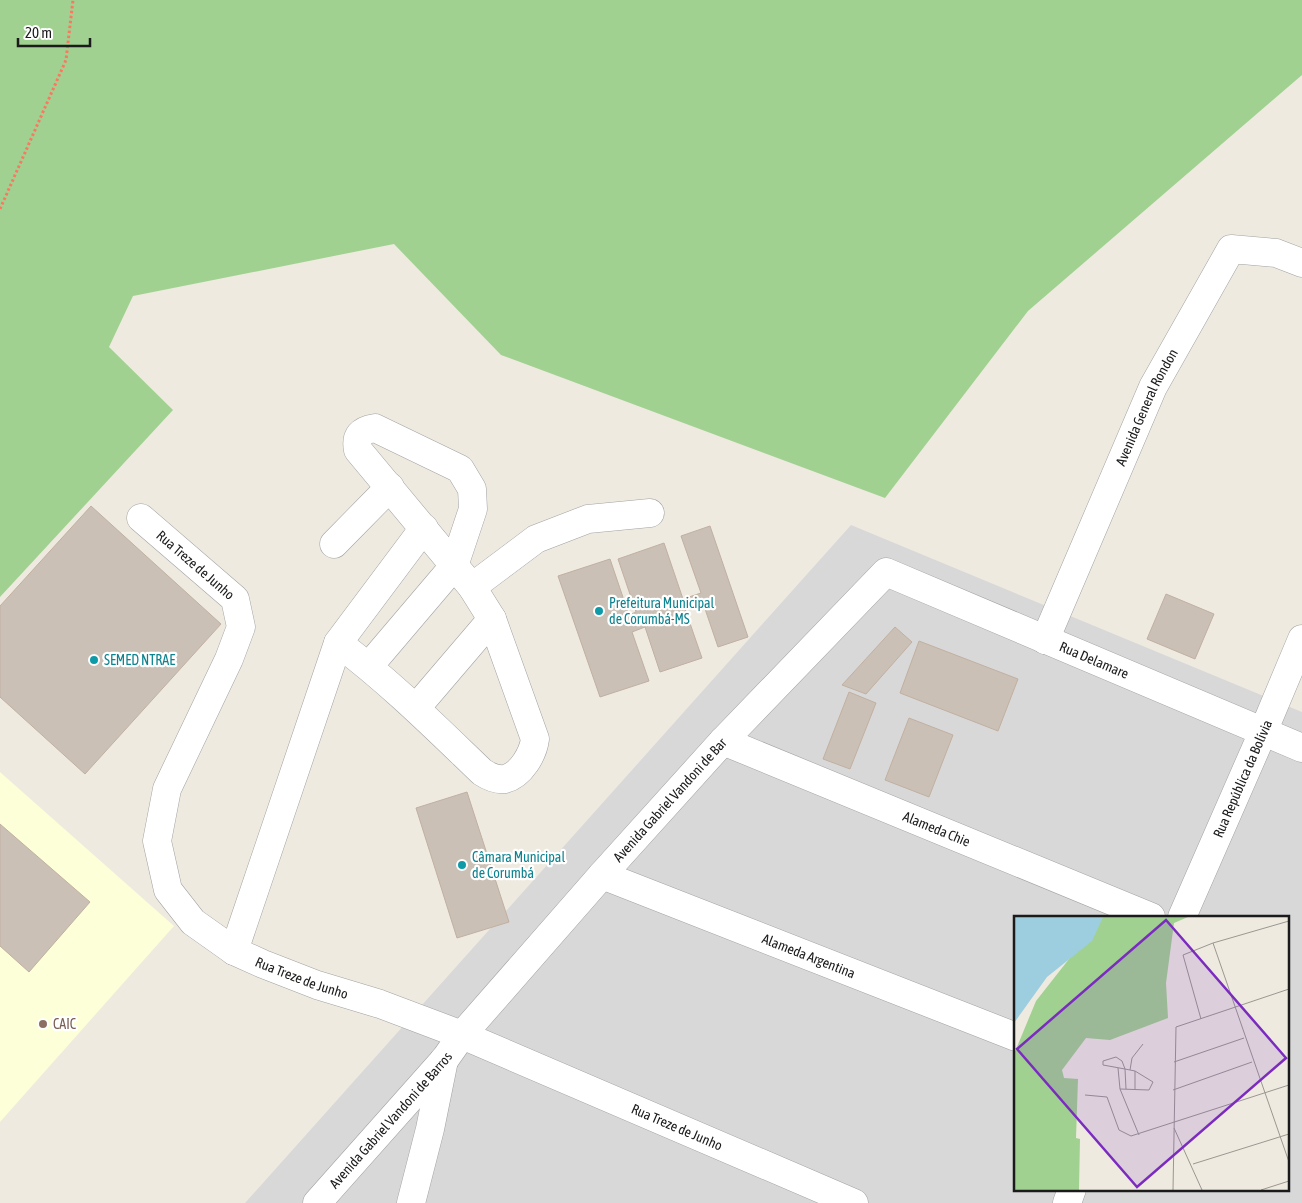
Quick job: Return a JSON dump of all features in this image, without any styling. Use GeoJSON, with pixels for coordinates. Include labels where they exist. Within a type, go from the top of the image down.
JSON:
{"type":"FeatureCollection","features":[{"type":"Feature","properties":{"kind":"street","name":"Avenida General Rondon"},"geometry":{"type":"LineString","coordinates":[[1045,640],[1153,386],[1231,249],[1276,253],[1302,263]]}},
{"type":"Feature","properties":{"kind":"street"},"geometry":{"type":"LineString","coordinates":[[338,643],[369,666],[487,775],[504,779],[516,773],[534,750],[535,739],[492,619],[472,587],[454,566],[424,528],[358,450],[357,443],[360,434],[367,429],[375,428],[460,469],[472,489],[473,509],[454,566],[369,666]]}},
{"type":"Feature","properties":{"kind":"street"},"geometry":{"type":"LineString","coordinates":[[334,544],[390,488]]}},
{"type":"Feature","properties":{"kind":"street"},"geometry":{"type":"LineString","coordinates":[[472,587],[536,540],[588,519],[650,514]]}},
{"type":"Feature","properties":{"kind":"street","name":"Rua Treze de Junho"},"geometry":{"type":"LineString","coordinates":[[142,518],[236,599],[241,627],[229,659],[168,789],[157,841],[168,890],[193,922],[234,951],[263,964],[299,978],[380,1004],[462,1035],[854,1203]]}},
{"type":"Feature","properties":{"kind":"street"},"geometry":{"type":"LineString","coordinates":[[234,951],[338,643],[424,528]]}},
{"type":"Feature","properties":{"kind":"street","name":"Rua Delamare"},"geometry":{"type":"LineString","coordinates":[[886,572],[1302,748]]}},
{"type":"Feature","properties":{"kind":"street","name":"Avenida Gabriel Vandoni de Bar"},"geometry":{"type":"LineString","coordinates":[[462,1035],[602,875],[723,741],[886,572]]}},
{"type":"Feature","properties":{"kind":"street"},"geometry":{"type":"LineString","coordinates":[[416,708],[492,619]]}},
{"type":"Feature","properties":{"kind":"street","name":"Rua República da Bolívia"},"geometry":{"type":"LineString","coordinates":[[1182,916],[1302,639]]}},
{"type":"Feature","properties":{"kind":"street","name":"Alameda Chie"},"geometry":{"type":"LineString","coordinates":[[723,741],[1149,916]]}},
{"type":"Feature","properties":{"kind":"street","name":"Alameda Argentina"},"geometry":{"type":"LineString","coordinates":[[602,875],[1014,1036]]}},
{"type":"Feature","properties":{"kind":"street","name":"Avenida Gabriel Vandoni de Barros"},"geometry":{"type":"LineString","coordinates":[[316,1203],[445,1059],[462,1035]]}},
{"type":"Feature","properties":{"kind":"street"},"geometry":{"type":"LineString","coordinates":[[411,1203],[445,1059]]}},
{"type":"Feature","properties":{"kind":"street"},"geometry":{"type":"LineString","coordinates":[[1067,1203],[1072,1190]]}},
{"type":"Feature","properties":{"kind":"path"},"geometry":{"type":"LineString","coordinates":[[0,209],[66,60],[73,0]]}},
{"type":"Feature","properties":{"kind":"shaded area"},"geometry":{"type":"Polygon","coordinates":[[[851,525],[1302,712],[1302,1203],[245,1203],[851,525]]]}},
{"type":"Feature","properties":{"kind":"shaded area","name":"CAIC"},"geometry":{"type":"Polygon","coordinates":[[[0,772],[174,926],[0,1122],[0,772]]]}},
{"type":"Feature","properties":{"kind":"green space"},"geometry":{"type":"Polygon","coordinates":[[[0,0],[1302,0],[1302,75],[1028,311],[885,498],[501,355],[394,244],[133,296],[109,347],[173,410],[0,597],[0,0]]]}},
{"type":"Feature","properties":{"kind":"building","name":"SEMED NTRAE"},"geometry":{"type":"Polygon","coordinates":[[[91,506],[221,624],[85,774],[0,697],[0,606],[91,506]]]}},
{"type":"Feature","properties":{"kind":"building","name":"Prefeitura Municipal de Corumbá-MS"},"geometry":{"type":"Polygon","coordinates":[[[710,526],[748,637],[718,647],[703,603],[685,609],[702,658],[660,672],[645,627],[632,632],[649,681],[600,697],[558,576],[610,559],[629,615],[636,612],[618,559],[664,543],[683,599],[701,593],[681,536],[710,526]]]}},
{"type":"Feature","properties":{"kind":"building"},"geometry":{"type":"Polygon","coordinates":[[[1166,594],[1214,614],[1195,659],[1147,639],[1166,594]]]}},
{"type":"Feature","properties":{"kind":"building"},"geometry":{"type":"Polygon","coordinates":[[[895,627],[912,642],[866,694],[842,685],[895,627]]]}},
{"type":"Feature","properties":{"kind":"building"},"geometry":{"type":"Polygon","coordinates":[[[919,641],[1018,679],[998,731],[900,693],[919,641]]]}},
{"type":"Feature","properties":{"kind":"building"},"geometry":{"type":"Polygon","coordinates":[[[849,692],[876,703],[850,769],[823,759],[849,692]]]}},
{"type":"Feature","properties":{"kind":"building"},"geometry":{"type":"Polygon","coordinates":[[[909,718],[953,735],[929,797],[885,780],[909,718]]]}},
{"type":"Feature","properties":{"kind":"building","name":"Câmara Municipal de Corumbá"},"geometry":{"type":"Polygon","coordinates":[[[467,792],[509,922],[457,938],[416,808],[467,792]]]}},
{"type":"Feature","properties":{"kind":"building"},"geometry":{"type":"Polygon","coordinates":[[[0,824],[90,902],[29,972],[0,946],[0,824]]]}},
{"type":"Feature","properties":{"kind":"place","name":"Prefeitura Municipal de Corumbá-MS"},"geometry":{"type":"Point","coordinates":[599,611]}},
{"type":"Feature","properties":{"kind":"place","name":"SEMED NTRAE"},"geometry":{"type":"Point","coordinates":[94,660]}},
{"type":"Feature","properties":{"kind":"place","name":"Câmara Municipal de Corumbá"},"geometry":{"type":"Point","coordinates":[462,865]}},
{"type":"Feature","properties":{"kind":"place","name":"CAIC"},"geometry":{"type":"Point","coordinates":[43,1024]}}]}
